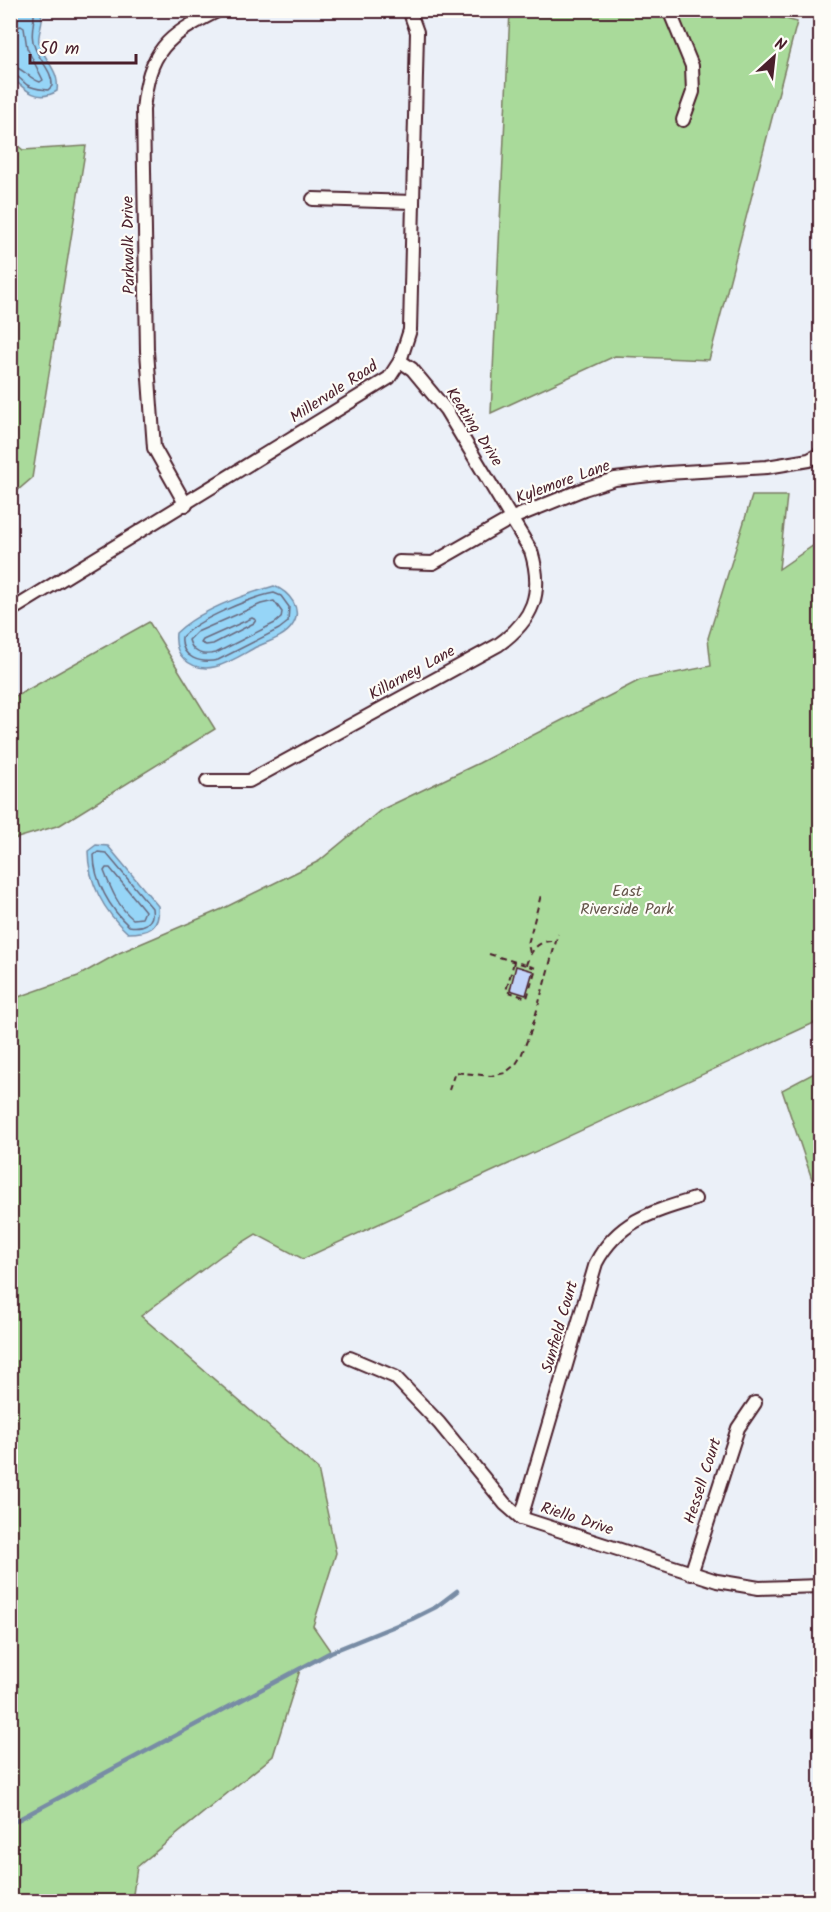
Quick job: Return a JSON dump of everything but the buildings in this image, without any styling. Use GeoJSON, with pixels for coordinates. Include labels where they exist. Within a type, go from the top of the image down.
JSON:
{"type":"FeatureCollection","features":[{"type":"Feature","properties":{"kind":"street","name":"Parkwalk Drive"},"geometry":{"type":"LineString","coordinates":[[186,505],[154,448],[147,351],[143,110],[146,82],[157,56],[170,40],[187,26],[219,10]]}},
{"type":"Feature","properties":{"kind":"street","name":"Millervale Road"},"geometry":{"type":"LineString","coordinates":[[10,611],[390,378],[400,361],[410,330],[417,32],[409,10]]}},
{"type":"Feature","properties":{"kind":"street"},"geometry":{"type":"LineString","coordinates":[[669,10],[692,66],[693,92],[683,120]]}},
{"type":"Feature","properties":{"kind":"street"},"geometry":{"type":"LineString","coordinates":[[313,199],[413,202]]}},
{"type":"Feature","properties":{"kind":"street","name":"Keating Drive"},"geometry":{"type":"LineString","coordinates":[[400,361],[412,369],[446,410],[510,519]]}},
{"type":"Feature","properties":{"kind":"street","name":"Kylemore Lane"},"geometry":{"type":"LineString","coordinates":[[399,562],[433,563],[510,519],[615,479],[667,473],[767,467],[809,459],[820,454]]}},
{"type":"Feature","properties":{"kind":"street","name":"Killarney Lane"},"geometry":{"type":"LineString","coordinates":[[207,782],[249,781],[498,645],[512,635],[526,620],[532,607],[537,585],[536,566],[531,552],[510,519]]}},
{"type":"Feature","properties":{"kind":"street","name":"Sunfield Court"},"geometry":{"type":"LineString","coordinates":[[521,1518],[596,1263],[604,1247],[619,1231],[642,1217],[694,1199]]}},
{"type":"Feature","properties":{"kind":"street","name":"Riello Drive"},"geometry":{"type":"LineString","coordinates":[[350,1358],[395,1377],[439,1423],[505,1503],[521,1518],[717,1581],[759,1588],[820,1587]]}},
{"type":"Feature","properties":{"kind":"street","name":"Hessell Court"},"geometry":{"type":"LineString","coordinates":[[691,1574],[738,1428],[755,1403]]}},
{"type":"Feature","properties":{"kind":"path"},"geometry":{"type":"LineString","coordinates":[[530,953],[528,944],[541,895]]}},
{"type":"Feature","properties":{"kind":"path"},"geometry":{"type":"LineString","coordinates":[[449,1090],[455,1072],[491,1076],[505,1073],[516,1064],[532,1028],[558,934]]}},
{"type":"Feature","properties":{"kind":"path"},"geometry":{"type":"LineString","coordinates":[[526,965],[530,953],[542,942],[556,941]]}},
{"type":"Feature","properties":{"kind":"path"},"geometry":{"type":"LineString","coordinates":[[489,954],[536,968],[527,998],[506,991],[514,962]]}},
{"type":"Feature","properties":{"kind":"green space"},"geometry":{"type":"Polygon","coordinates":[[[753,10],[797,22],[709,360],[615,356],[491,413],[510,11],[753,10]]]}},
{"type":"Feature","properties":{"kind":"green space"},"geometry":{"type":"Polygon","coordinates":[[[11,140],[23,150],[86,146],[32,478],[11,496],[11,140]]]}},
{"type":"Feature","properties":{"kind":"green space","name":"East Riverside Park"},"geometry":{"type":"Polygon","coordinates":[[[752,496],[787,496],[779,569],[820,541],[820,1036],[816,1022],[303,1259],[256,1234],[222,1255],[141,1316],[318,1469],[336,1553],[313,1626],[331,1652],[300,1670],[273,1756],[137,1867],[132,1901],[11,1901],[10,1000],[78,976],[119,953],[222,909],[319,861],[381,810],[479,763],[640,680],[711,666],[708,638],[752,496]]]}},
{"type":"Feature","properties":{"kind":"green space"},"geometry":{"type":"Polygon","coordinates":[[[149,622],[215,729],[60,825],[11,840],[11,699],[149,622]]]}},
{"type":"Feature","properties":{"kind":"green space"},"geometry":{"type":"Polygon","coordinates":[[[820,1070],[820,1203],[782,1090],[820,1070]]]}},
{"type":"Feature","properties":{"kind":"water"},"geometry":{"type":"Polygon","coordinates":[[[34,10],[41,14],[39,42],[54,71],[57,91],[44,96],[38,95],[21,86],[11,77],[11,18],[18,11],[34,10]]]}},
{"type":"Feature","properties":{"kind":"water"},"geometry":{"type":"Polygon","coordinates":[[[274,586],[285,592],[296,607],[295,620],[289,630],[276,639],[229,662],[211,668],[193,665],[181,656],[177,647],[176,633],[186,625],[222,605],[274,586]]]}},
{"type":"Feature","properties":{"kind":"water"},"geometry":{"type":"Polygon","coordinates":[[[96,845],[108,846],[158,906],[155,925],[147,931],[128,933],[119,925],[99,896],[91,874],[88,851],[96,845]]]}},
{"type":"Feature","properties":{"kind":"waterway"},"geometry":{"type":"LineString","coordinates":[[10,1824],[331,1652],[436,1607],[457,1591]]}}]}
